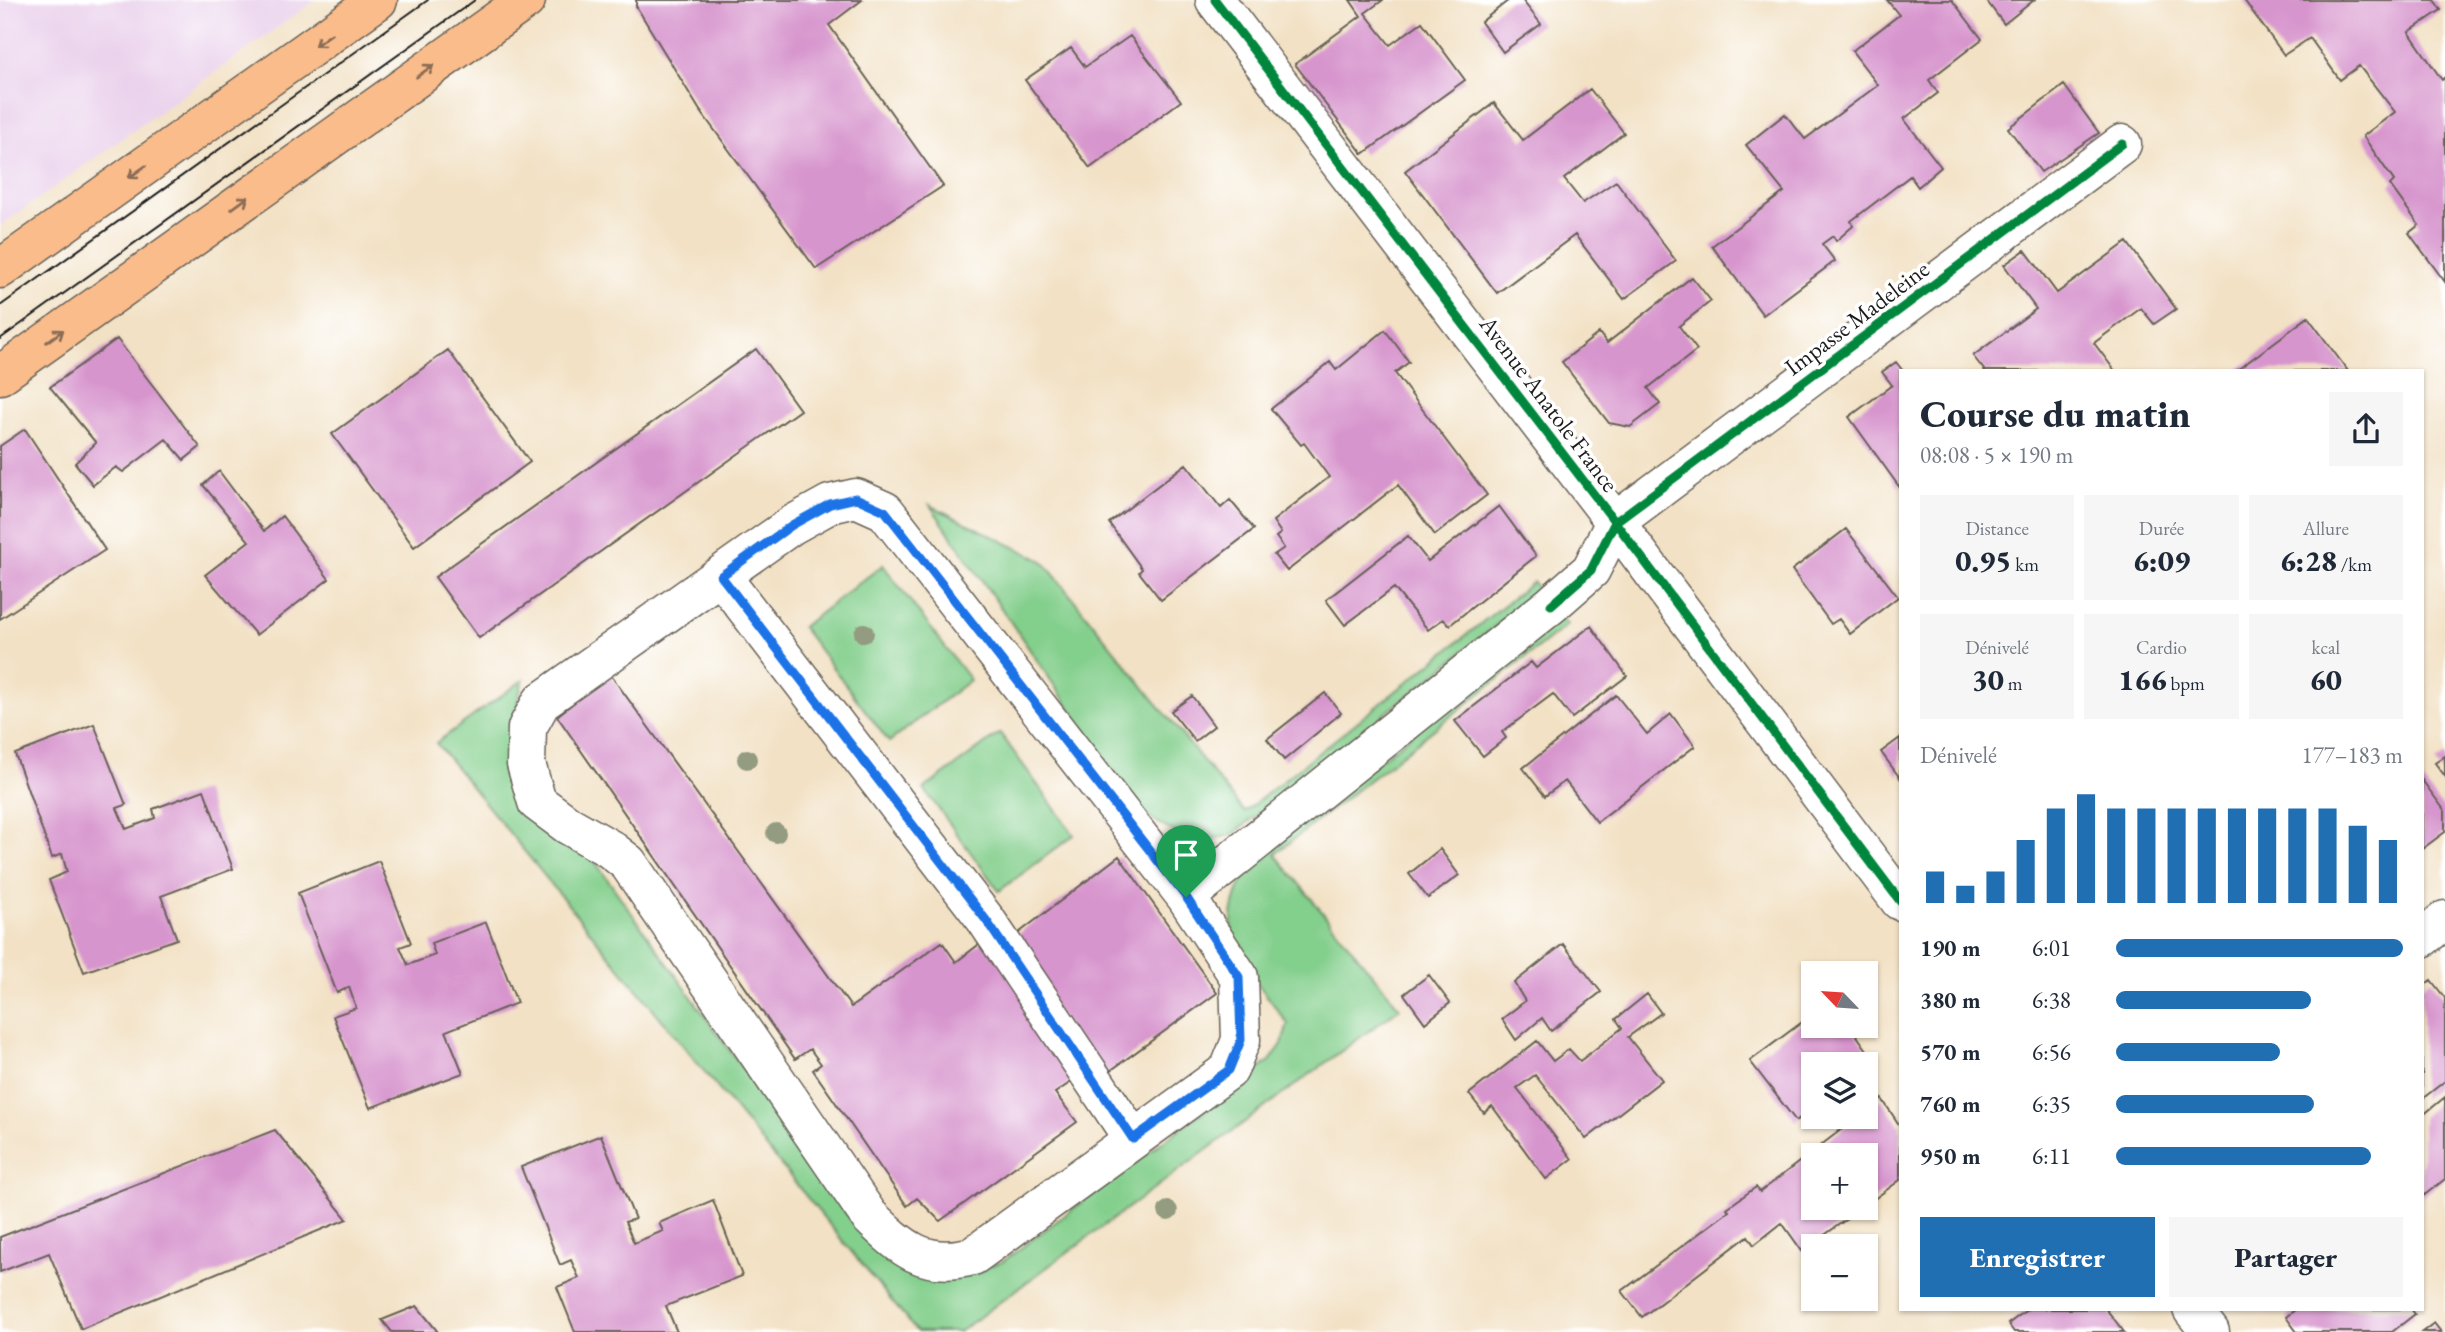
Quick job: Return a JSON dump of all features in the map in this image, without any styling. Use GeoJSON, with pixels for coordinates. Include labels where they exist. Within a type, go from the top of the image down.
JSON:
{"type":"FeatureCollection","features":[{"type":"Feature","properties":{"kind":"main road"},"geometry":{"type":"LineString","coordinates":[[0,269],[378,0]]}},
{"type":"Feature","properties":{"kind":"main road"},"geometry":{"type":"LineString","coordinates":[[0,375],[526,0]]}},
{"type":"Feature","properties":{"kind":"street","name":"Avenue Anatole France"},"geometry":{"type":"LineString","coordinates":[[1215,0],[1615,522],[1899,900]]}},
{"type":"Feature","properties":{"kind":"street","name":"Impasse Madeleine"},"geometry":{"type":"LineString","coordinates":[[1615,522],[2122,144]]}},
{"type":"Feature","properties":{"kind":"street"},"geometry":{"type":"LineString","coordinates":[[856,498],[885,511],[1186,897],[1239,977],[1241,1040],[1229,1070],[973,1256],[952,1262],[917,1255],[896,1242],[869,1216],[628,863],[537,802],[526,764],[527,728],[542,701],[792,525],[830,504],[856,498]]}},
{"type":"Feature","properties":{"kind":"street"},"geometry":{"type":"LineString","coordinates":[[1186,897],[1551,605],[1591,570],[1615,522]]}},
{"type":"Feature","properties":{"kind":"street"},"geometry":{"type":"LineString","coordinates":[[721,576],[986,920],[1133,1139]]}},
{"type":"Feature","properties":{"kind":"street"},"geometry":{"type":"LineString","coordinates":[[2424,936],[2445,920]]}},
{"type":"Feature","properties":{"kind":"street"},"geometry":{"type":"LineString","coordinates":[[2194,1311],[2210,1332]]}},
{"type":"Feature","properties":{"kind":"shaded area"},"geometry":{"type":"Polygon","coordinates":[[[0,0],[316,0],[0,226],[0,0]]]}},
{"type":"Feature","properties":{"kind":"green space"},"geometry":{"type":"Polygon","coordinates":[[[930,505],[1043,561],[1244,812],[1533,582],[1540,591],[1232,835],[1201,841],[1166,828],[1141,811],[930,505]]]}},
{"type":"Feature","properties":{"kind":"green space"},"geometry":{"type":"Polygon","coordinates":[[[883,565],[970,680],[889,742],[802,627],[883,565]]]}},
{"type":"Feature","properties":{"kind":"green space"},"geometry":{"type":"Polygon","coordinates":[[[1561,617],[1567,625],[1275,854],[1400,1008],[959,1332],[917,1332],[436,743],[523,680],[513,721],[520,802],[550,836],[588,852],[846,1213],[953,1276],[1002,1262],[1270,1061],[1282,1044],[1288,1024],[1245,964],[1236,947],[1232,929],[1233,909],[1240,886],[1254,859],[1561,617]]]}},
{"type":"Feature","properties":{"kind":"green space"},"geometry":{"type":"Polygon","coordinates":[[[1000,733],[1074,835],[999,891],[924,789],[1000,733]]]}},
{"type":"Feature","properties":{"kind":"building"},"geometry":{"type":"Polygon","coordinates":[[[636,0],[862,0],[829,25],[943,186],[816,269],[699,109],[636,6],[636,0]]]}},
{"type":"Feature","properties":{"kind":"building"},"geometry":{"type":"Polygon","coordinates":[[[1350,0],[1383,0],[1365,13],[1390,45],[1422,22],[1465,80],[1363,154],[1295,64],[1361,16],[1350,0]]]}},
{"type":"Feature","properties":{"kind":"building"},"geometry":{"type":"Polygon","coordinates":[[[1509,0],[1522,0],[1541,24],[1503,52],[1481,22],[1509,0]]]}},
{"type":"Feature","properties":{"kind":"building"},"geometry":{"type":"Polygon","coordinates":[[[1887,0],[1952,0],[1982,39],[1929,80],[1938,93],[1904,119],[1941,167],[1918,187],[1910,176],[1851,221],[1853,226],[1836,241],[1833,236],[1822,244],[1835,261],[1763,315],[1712,246],[1784,192],[1746,145],[1785,114],[1805,139],[1878,85],[1852,51],[1899,15],[1887,0]]]}},
{"type":"Feature","properties":{"kind":"building"},"geometry":{"type":"Polygon","coordinates":[[[1986,0],[2034,0],[2004,24],[1986,0]]]}},
{"type":"Feature","properties":{"kind":"building"},"geometry":{"type":"Polygon","coordinates":[[[2244,0],[2434,0],[2441,10],[2409,32],[2442,80],[2445,77],[2445,282],[2409,233],[2419,225],[2390,185],[2394,181],[2363,136],[2395,112],[2359,66],[2340,80],[2310,38],[2284,55],[2244,0]]]}},
{"type":"Feature","properties":{"kind":"building"},"geometry":{"type":"Polygon","coordinates":[[[1130,36],[1181,101],[1090,168],[1025,80],[1071,48],[1085,67],[1130,36]]]}},
{"type":"Feature","properties":{"kind":"building"},"geometry":{"type":"Polygon","coordinates":[[[2064,85],[2099,133],[2041,172],[2008,128],[2064,85]]]}},
{"type":"Feature","properties":{"kind":"building"},"geometry":{"type":"Polygon","coordinates":[[[1590,89],[1624,133],[1564,179],[1583,203],[1616,181],[1676,261],[1624,299],[1575,235],[1497,293],[1405,171],[1494,103],[1523,140],[1590,89]]]}},
{"type":"Feature","properties":{"kind":"building"},"geometry":{"type":"Polygon","coordinates":[[[2127,242],[2176,309],[2154,324],[2141,308],[2094,343],[2114,369],[1983,369],[1973,356],[2036,309],[2004,265],[2025,250],[2057,293],[2127,242]]]}},
{"type":"Feature","properties":{"kind":"building"},"geometry":{"type":"Polygon","coordinates":[[[1692,277],[1711,301],[1679,326],[1697,350],[1648,388],[1660,404],[1630,427],[1609,423],[1562,362],[1599,333],[1607,343],[1692,277]]]}},
{"type":"Feature","properties":{"kind":"building"},"geometry":{"type":"Polygon","coordinates":[[[2308,317],[2347,369],[2239,369],[2308,317]]]}},
{"type":"Feature","properties":{"kind":"building"},"geometry":{"type":"Polygon","coordinates":[[[1385,330],[1409,362],[1395,373],[1487,495],[1435,535],[1398,485],[1287,571],[1274,555],[1284,548],[1276,537],[1281,533],[1273,521],[1329,477],[1304,443],[1301,445],[1271,409],[1330,362],[1336,370],[1385,330]]]}},
{"type":"Feature","properties":{"kind":"building"},"geometry":{"type":"Polygon","coordinates":[[[117,339],[200,447],[184,460],[166,439],[123,472],[116,467],[93,485],[75,463],[96,443],[50,387],[117,339]]]}},
{"type":"Feature","properties":{"kind":"building"},"geometry":{"type":"Polygon","coordinates":[[[756,349],[800,410],[479,638],[435,577],[756,349]]]}},
{"type":"Feature","properties":{"kind":"building"},"geometry":{"type":"Polygon","coordinates":[[[448,350],[530,462],[414,547],[332,434],[448,350]]]}},
{"type":"Feature","properties":{"kind":"building"},"geometry":{"type":"Polygon","coordinates":[[[1896,362],[1901,369],[1899,369],[1899,487],[1849,417],[1892,385],[1882,372],[1896,362]]]}},
{"type":"Feature","properties":{"kind":"building"},"geometry":{"type":"Polygon","coordinates":[[[25,429],[105,550],[0,619],[0,446],[25,429]]]}},
{"type":"Feature","properties":{"kind":"building"},"geometry":{"type":"Polygon","coordinates":[[[1186,464],[1221,508],[1230,500],[1254,529],[1161,600],[1139,572],[1142,569],[1109,523],[1186,464]]]}},
{"type":"Feature","properties":{"kind":"building"},"geometry":{"type":"Polygon","coordinates":[[[219,471],[264,531],[282,516],[329,579],[256,635],[205,575],[249,541],[203,485],[219,471]]]}},
{"type":"Feature","properties":{"kind":"building"},"geometry":{"type":"Polygon","coordinates":[[[1499,506],[1536,556],[1450,625],[1443,619],[1428,630],[1394,588],[1345,625],[1326,600],[1408,536],[1428,561],[1499,506]]]}},
{"type":"Feature","properties":{"kind":"building"},"geometry":{"type":"Polygon","coordinates":[[[1846,529],[1898,597],[1850,634],[1839,619],[1831,624],[1792,570],[1846,529]]]}},
{"type":"Feature","properties":{"kind":"building"},"geometry":{"type":"Polygon","coordinates":[[[1591,626],[1627,676],[1572,718],[1553,694],[1502,732],[1506,738],[1483,756],[1455,721],[1531,662],[1536,668],[1591,626]]]}},
{"type":"Feature","properties":{"kind":"building"},"geometry":{"type":"Polygon","coordinates":[[[610,674],[851,1007],[942,942],[956,962],[986,939],[1083,1074],[1055,1093],[1077,1122],[940,1221],[917,1198],[907,1206],[813,1070],[821,1064],[810,1049],[795,1059],[557,716],[610,674]]]}},
{"type":"Feature","properties":{"kind":"building"},"geometry":{"type":"Polygon","coordinates":[[[1325,693],[1341,713],[1284,760],[1267,739],[1325,693]]]}},
{"type":"Feature","properties":{"kind":"building"},"geometry":{"type":"Polygon","coordinates":[[[1616,695],[1647,734],[1671,714],[1695,746],[1597,822],[1565,781],[1545,796],[1523,768],[1616,695]]]}},
{"type":"Feature","properties":{"kind":"building"},"geometry":{"type":"Polygon","coordinates":[[[1192,696],[1214,726],[1195,741],[1171,711],[1192,696]]]}},
{"type":"Feature","properties":{"kind":"building"},"geometry":{"type":"Polygon","coordinates":[[[94,724],[126,805],[117,808],[126,829],[155,818],[153,809],[204,790],[233,869],[161,896],[177,939],[84,972],[49,880],[67,872],[62,854],[52,858],[15,754],[94,724]]]}},
{"type":"Feature","properties":{"kind":"building"},"geometry":{"type":"Polygon","coordinates":[[[1899,739],[1899,777],[1881,752],[1899,739]]]}},
{"type":"Feature","properties":{"kind":"building"},"geometry":{"type":"Polygon","coordinates":[[[2445,756],[2445,776],[2435,763],[2445,756]]]}},
{"type":"Feature","properties":{"kind":"building"},"geometry":{"type":"Polygon","coordinates":[[[2424,783],[2445,811],[2445,832],[2424,848],[2424,783]]]}},
{"type":"Feature","properties":{"kind":"building"},"geometry":{"type":"Polygon","coordinates":[[[1440,849],[1459,875],[1428,898],[1409,874],[1440,849]]]}},
{"type":"Feature","properties":{"kind":"building"},"geometry":{"type":"Polygon","coordinates":[[[1119,856],[1217,993],[1103,1076],[1007,942],[1119,856]]]}},
{"type":"Feature","properties":{"kind":"building"},"geometry":{"type":"Polygon","coordinates":[[[379,861],[411,943],[400,947],[408,965],[435,955],[431,943],[486,922],[517,1003],[446,1031],[463,1073],[370,1108],[333,1016],[356,1008],[349,987],[337,993],[298,893],[379,861]]]}},
{"type":"Feature","properties":{"kind":"building"},"geometry":{"type":"Polygon","coordinates":[[[1563,944],[1601,992],[1551,1031],[1542,1018],[1516,1040],[1502,1019],[1525,1001],[1514,983],[1563,944]]]}},
{"type":"Feature","properties":{"kind":"building"},"geometry":{"type":"Polygon","coordinates":[[[1429,975],[1450,1003],[1425,1023],[1404,994],[1429,975]]]}},
{"type":"Feature","properties":{"kind":"building"},"geometry":{"type":"Polygon","coordinates":[[[2431,980],[2445,998],[2445,1081],[2424,1097],[2424,985],[2431,980]]]}},
{"type":"Feature","properties":{"kind":"building"},"geometry":{"type":"Polygon","coordinates":[[[1647,994],[1661,1013],[1628,1037],[1662,1080],[1586,1139],[1535,1075],[1517,1088],[1572,1159],[1546,1179],[1492,1106],[1484,1113],[1469,1094],[1537,1041],[1553,1061],[1569,1049],[1580,1061],[1622,1028],[1616,1019],[1647,994]]]}},
{"type":"Feature","properties":{"kind":"building"},"geometry":{"type":"Polygon","coordinates":[[[1801,1023],[1801,1038],[1858,1038],[1868,1052],[1801,1052],[1801,1117],[1796,1121],[1750,1061],[1801,1023]]]}},
{"type":"Feature","properties":{"kind":"building"},"geometry":{"type":"Polygon","coordinates":[[[2445,1097],[2445,1179],[2424,1195],[2424,1114],[2445,1097]]]}},
{"type":"Feature","properties":{"kind":"building"},"geometry":{"type":"Polygon","coordinates":[[[1882,1099],[1899,1124],[1899,1181],[1878,1196],[1878,1143],[1824,1143],[1842,1129],[1878,1129],[1878,1102],[1882,1099]]]}},
{"type":"Feature","properties":{"kind":"building"},"geometry":{"type":"Polygon","coordinates":[[[275,1130],[347,1219],[81,1329],[49,1253],[0,1272],[0,1237],[275,1130]]]}},
{"type":"Feature","properties":{"kind":"building"},"geometry":{"type":"Polygon","coordinates":[[[601,1135],[635,1219],[625,1222],[634,1243],[663,1231],[659,1223],[713,1200],[742,1276],[666,1306],[677,1332],[575,1332],[557,1287],[579,1278],[571,1260],[560,1265],[521,1167],[601,1135]]]}},
{"type":"Feature","properties":{"kind":"building"},"geometry":{"type":"Polygon","coordinates":[[[1801,1161],[1801,1220],[1845,1220],[1826,1234],[1801,1234],[1801,1250],[1782,1223],[1754,1245],[1748,1236],[1642,1317],[1622,1291],[1729,1211],[1727,1208],[1756,1187],[1760,1192],[1801,1161]]]}},
{"type":"Feature","properties":{"kind":"building"},"geometry":{"type":"Polygon","coordinates":[[[417,1306],[438,1332],[392,1332],[382,1320],[417,1306]]]}},
{"type":"Feature","properties":{"kind":"building"},"geometry":{"type":"Polygon","coordinates":[[[2025,1311],[2108,1311],[2124,1332],[2014,1332],[2008,1324],[2025,1311]]]}},
{"type":"Feature","properties":{"kind":"building"},"geometry":{"type":"Polygon","coordinates":[[[2294,1311],[2413,1311],[2415,1314],[2392,1332],[2297,1332],[2286,1317],[2294,1311]]]}},
{"type":"Feature","properties":{"kind":"building"},"geometry":{"type":"Polygon","coordinates":[[[2434,1323],[2441,1332],[2422,1332],[2434,1323]]]}},
{"type":"Feature","properties":{"kind":"tram line"},"geometry":{"type":"LineString","coordinates":[[0,306],[428,0]]}},
{"type":"Feature","properties":{"kind":"tram line"},"geometry":{"type":"LineString","coordinates":[[0,339],[475,0]]}},
{"type":"Feature","properties":{"kind":"cycle path"},"geometry":{"type":"LineString","coordinates":[[1215,0],[1615,522],[1899,900]]}},
{"type":"Feature","properties":{"kind":"cycle path"},"geometry":{"type":"LineString","coordinates":[[1551,605],[1591,570],[1615,522],[2122,144]]}},
{"type":"Feature","properties":{"kind":"route"},"geometry":{"type":"LineString","coordinates":[[856,498],[885,511],[1186,897],[1239,977],[1241,1040],[1229,1070],[1133,1139],[986,920],[721,576],[792,525],[830,504],[856,498]]}}]}
